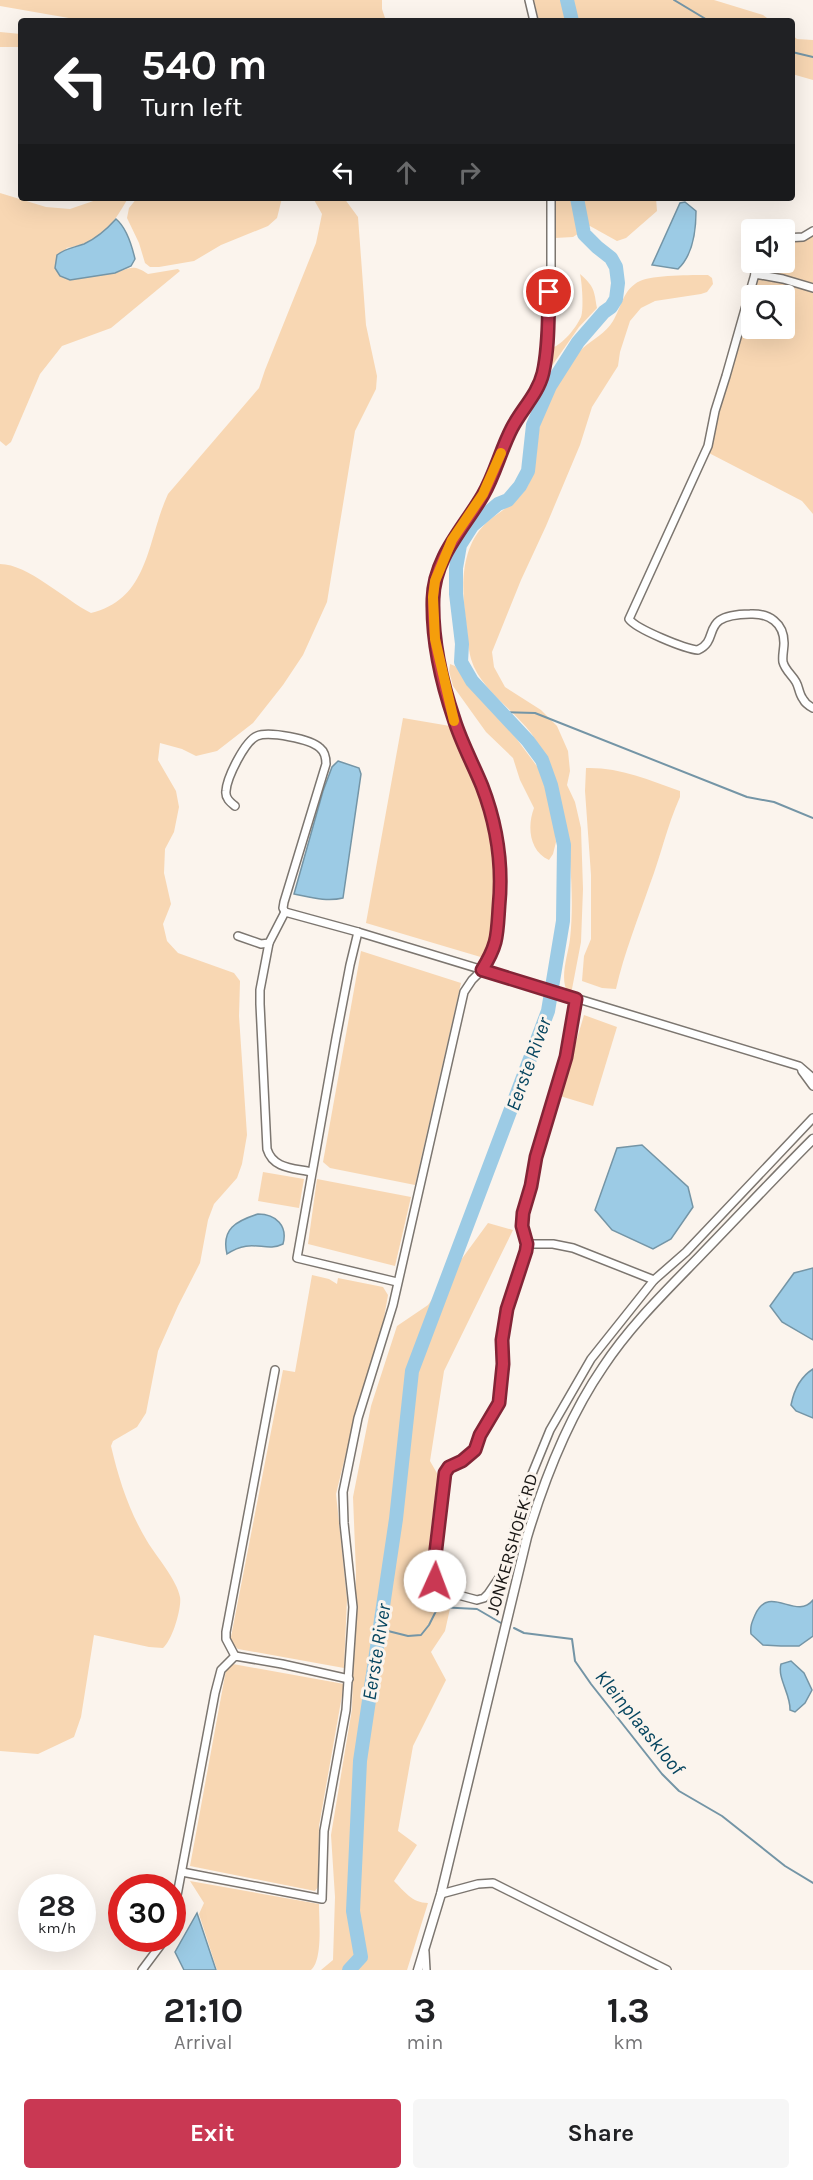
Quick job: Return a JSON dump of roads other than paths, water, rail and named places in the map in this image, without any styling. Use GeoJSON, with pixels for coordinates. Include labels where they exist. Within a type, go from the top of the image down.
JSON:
{"type":"FeatureCollection","features":[{"type":"Feature","properties":{"kind":"street"},"geometry":{"type":"LineString","coordinates":[[529,0],[533,18]]}},
{"type":"Feature","properties":{"kind":"street"},"geometry":{"type":"LineString","coordinates":[[235,1656],[224,1666],[219,1676],[183,1872],[322,1899],[326,1817],[349,1680],[353,1607],[343,1492],[358,1419],[384,1338],[464,992],[493,953],[500,897],[499,850],[493,819],[454,720],[436,651],[433,597],[435,581],[452,540],[483,494],[512,427],[537,389],[543,375],[550,276],[551,201]]}},
{"type":"Feature","properties":{"kind":"street"},"geometry":{"type":"LineString","coordinates":[[795,237],[802,237],[813,231]]}},
{"type":"Feature","properties":{"kind":"street"},"geometry":{"type":"LineString","coordinates":[[813,288],[772,276],[755,274],[714,411],[708,446],[629,619],[645,630],[698,650],[706,644],[714,624],[720,618],[732,614],[757,614],[769,617],[775,620],[782,630],[783,659],[786,668],[804,701],[813,708]]}},
{"type":"Feature","properties":{"kind":"street"},"geometry":{"type":"LineString","coordinates":[[235,806],[228,799],[226,791],[244,747],[250,740],[259,735],[271,734],[314,744],[322,751],[326,764],[284,902],[285,912],[269,943],[260,990],[267,1149],[272,1160],[280,1166],[311,1172]]}},
{"type":"Feature","properties":{"kind":"street"},"geometry":{"type":"LineString","coordinates":[[285,912],[358,932],[801,1067],[813,1068]]}},
{"type":"Feature","properties":{"kind":"street"},"geometry":{"type":"LineString","coordinates":[[358,932],[311,1172],[297,1258],[397,1282]]}},
{"type":"Feature","properties":{"kind":"street"},"geometry":{"type":"LineString","coordinates":[[238,936],[261,944],[269,943]]}},
{"type":"Feature","properties":{"kind":"street"},"geometry":{"type":"LineString","coordinates":[[576,999],[566,1057],[536,1157],[523,1213],[522,1226],[527,1244],[524,1261],[507,1309],[502,1340],[503,1364],[499,1403],[480,1435],[475,1450],[462,1461],[449,1467],[445,1473],[433,1574],[441,1589],[477,1600],[484,1598],[503,1573],[525,1491],[560,1410],[591,1359],[654,1280],[686,1251],[813,1118]]}},
{"type":"Feature","properties":{"kind":"street"},"geometry":{"type":"LineString","coordinates":[[801,1067],[813,1078]]}},
{"type":"Feature","properties":{"kind":"street"},"geometry":{"type":"LineString","coordinates":[[801,1067],[813,1086]]}},
{"type":"Feature","properties":{"kind":"street","name":"JONKERSHOEK RD"},"geometry":{"type":"LineString","coordinates":[[418,1970],[441,1894],[527,1537],[560,1444],[578,1408],[603,1367],[632,1327],[813,1139]]}},
{"type":"Feature","properties":{"kind":"street"},"geometry":{"type":"LineString","coordinates":[[527,1244],[553,1244],[573,1248],[654,1280]]}},
{"type":"Feature","properties":{"kind":"street"},"geometry":{"type":"LineString","coordinates":[[235,1656],[226,1639],[226,1632],[275,1370]]}},
{"type":"Feature","properties":{"kind":"street"},"geometry":{"type":"LineString","coordinates":[[235,1656],[282,1664],[349,1680]]}},
{"type":"Feature","properties":{"kind":"street"},"geometry":{"type":"LineString","coordinates":[[441,1894],[478,1884],[493,1883],[667,1970]]}},
{"type":"Feature","properties":{"kind":"street"},"geometry":{"type":"LineString","coordinates":[[425,1949],[426,1970]]}},
{"type":"Feature","properties":{"kind":"street"},"geometry":{"type":"LineString","coordinates":[[142,1970],[156,1952]]}},
{"type":"Feature","properties":{"kind":"water"},"geometry":{"type":"Polygon","coordinates":[[[685,202],[696,211],[694,234],[687,257],[678,269],[652,265],[680,203],[685,202]]]}},
{"type":"Feature","properties":{"kind":"water"},"geometry":{"type":"Polygon","coordinates":[[[116,219],[131,243],[135,259],[131,266],[115,273],[70,280],[60,276],[55,268],[57,255],[93,239],[116,219]]]}},
{"type":"Feature","properties":{"kind":"water"},"geometry":{"type":"Polygon","coordinates":[[[338,761],[359,768],[361,774],[343,898],[324,899],[294,894],[323,791],[332,767],[338,761]]]}},
{"type":"Feature","properties":{"kind":"water"},"geometry":{"type":"Polygon","coordinates":[[[642,1145],[688,1187],[693,1207],[671,1239],[653,1249],[612,1230],[595,1210],[617,1148],[642,1145]]]}},
{"type":"Feature","properties":{"kind":"water"},"geometry":{"type":"Polygon","coordinates":[[[258,1214],[270,1216],[279,1222],[284,1232],[283,1244],[270,1247],[244,1247],[227,1254],[228,1232],[237,1223],[258,1214]]]}},
{"type":"Feature","properties":{"kind":"water"},"geometry":{"type":"Polygon","coordinates":[[[813,1268],[813,1340],[782,1322],[770,1306],[794,1273],[813,1268]]]}},
{"type":"Feature","properties":{"kind":"water"},"geometry":{"type":"Polygon","coordinates":[[[813,1369],[813,1418],[796,1411],[791,1405],[798,1384],[813,1369]]]}},
{"type":"Feature","properties":{"kind":"water"},"geometry":{"type":"Polygon","coordinates":[[[813,1600],[813,1636],[799,1646],[763,1645],[751,1634],[755,1615],[761,1606],[768,1602],[799,1607],[813,1600]]]}},
{"type":"Feature","properties":{"kind":"water"},"geometry":{"type":"Polygon","coordinates":[[[791,1661],[804,1673],[812,1690],[805,1703],[795,1712],[790,1710],[780,1669],[781,1664],[791,1661]]]}},
{"type":"Feature","properties":{"kind":"water"},"geometry":{"type":"Polygon","coordinates":[[[197,1913],[216,1970],[184,1970],[175,1952],[186,1952],[186,1932],[197,1913]]]}},
{"type":"Feature","properties":{"kind":"waterway","name":"Eerste River"},"geometry":{"type":"LineString","coordinates":[[567,0],[571,18]]}},
{"type":"Feature","properties":{"kind":"waterway"},"geometry":{"type":"LineString","coordinates":[[674,0],[704,18]]}},
{"type":"Feature","properties":{"kind":"waterway"},"geometry":{"type":"LineString","coordinates":[[795,53],[813,57]]}},
{"type":"Feature","properties":{"kind":"waterway","name":"Eerste River"},"geometry":{"type":"LineString","coordinates":[[349,1970],[361,1957],[353,1911],[360,1761],[396,1519],[412,1371],[548,1011],[563,921],[564,845],[551,785],[542,760],[528,741],[472,681],[461,662],[462,644],[456,594],[456,568],[460,545],[472,526],[498,504],[508,500],[520,486],[528,471],[533,425],[550,386],[578,342],[616,299],[618,283],[616,267],[611,258],[584,234],[578,201]]}},
{"type":"Feature","properties":{"kind":"waterway"},"geometry":{"type":"LineString","coordinates":[[503,712],[535,713],[747,797],[774,802],[813,818]]}},
{"type":"Feature","properties":{"kind":"waterway","name":"Kleinplaaskloof"},"geometry":{"type":"LineString","coordinates":[[380,1629],[408,1636],[421,1635],[438,1607],[477,1609],[501,1623]]}},
{"type":"Feature","properties":{"kind":"waterway","name":"Kleinplaaskloof"},"geometry":{"type":"LineString","coordinates":[[514,1628],[524,1633],[572,1639],[575,1661],[662,1774],[679,1791],[722,1816],[785,1866],[813,1883]]}}]}
